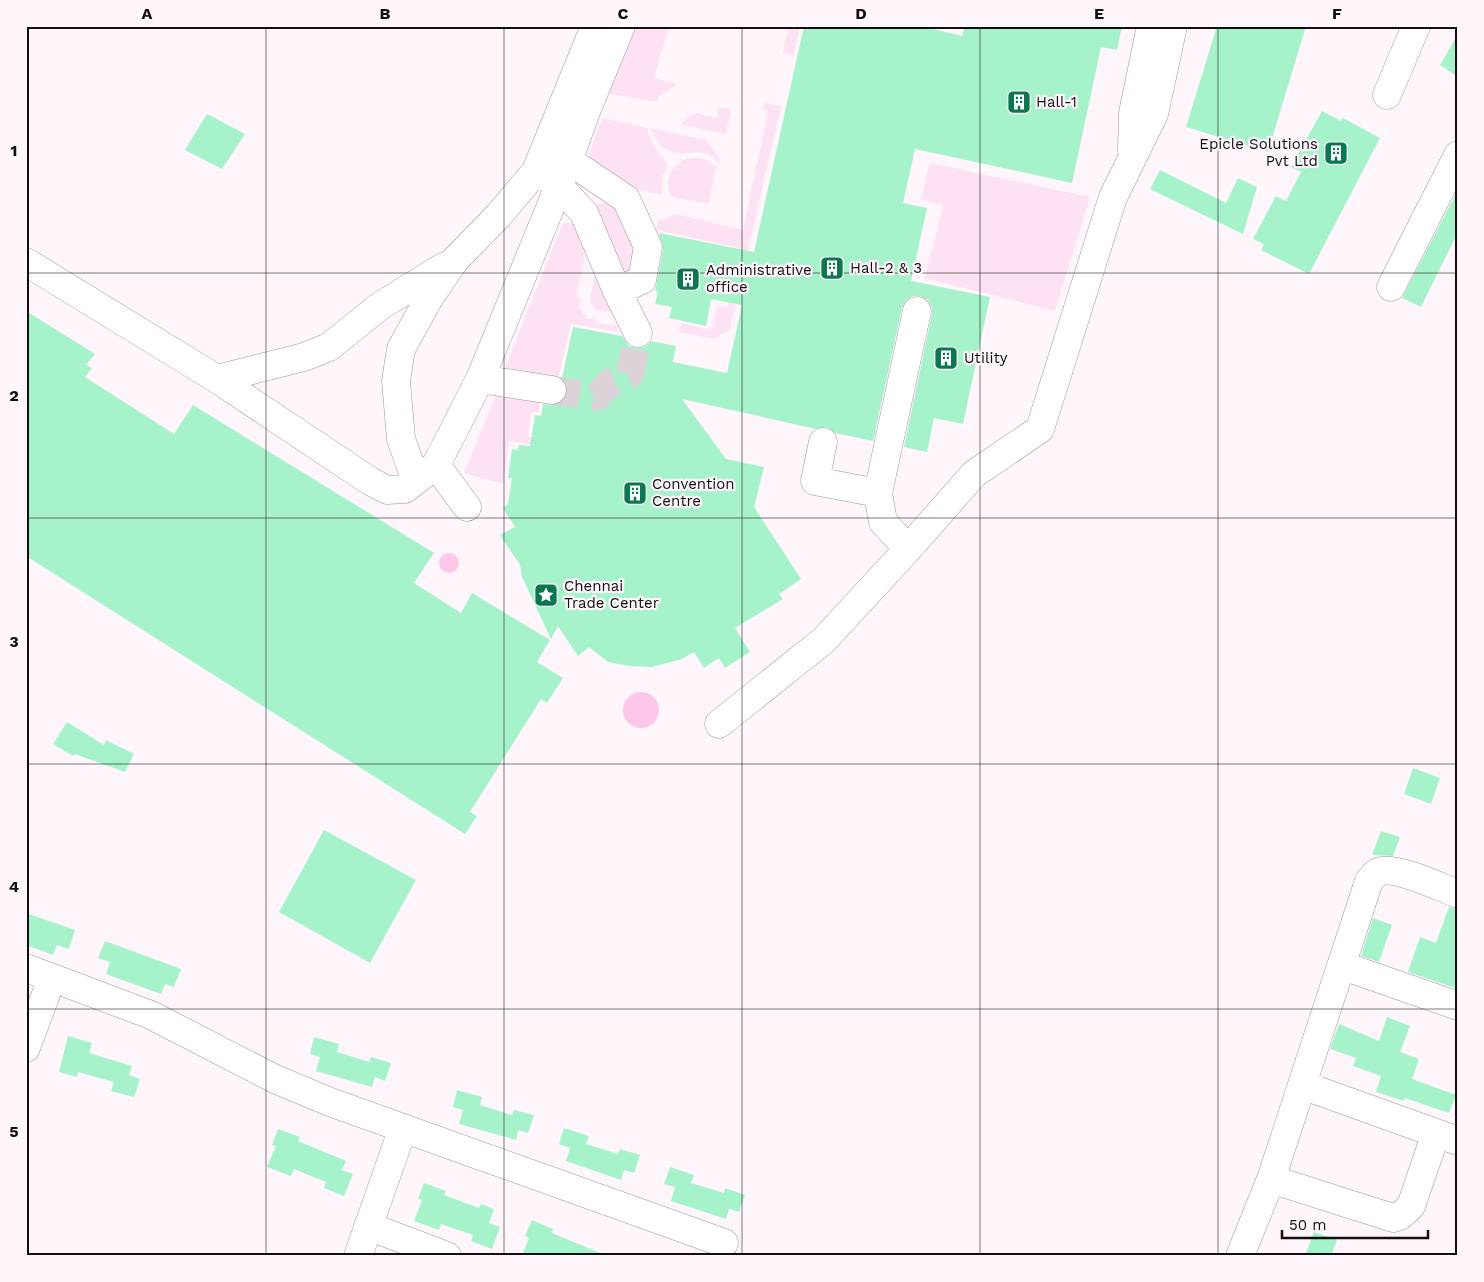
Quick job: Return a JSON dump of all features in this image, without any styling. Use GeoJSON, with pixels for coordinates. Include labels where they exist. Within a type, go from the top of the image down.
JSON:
{"type":"FeatureCollection","features":[{"type":"Feature","properties":{"kind":"street"},"geometry":{"type":"LineString","coordinates":[[466,507],[428,470],[412,470],[402,439],[396,381],[401,349],[429,298],[455,260],[498,216],[536,171],[595,26]]}},
{"type":"Feature","properties":{"kind":"street"},"geometry":{"type":"LineString","coordinates":[[26,262],[217,379],[370,481],[387,490],[405,489],[428,470],[480,379],[559,186],[621,26]]}},
{"type":"Feature","properties":{"kind":"street"},"geometry":{"type":"LineString","coordinates":[[1131,161],[1133,113],[1151,26]]}},
{"type":"Feature","properties":{"kind":"street"},"geometry":{"type":"LineString","coordinates":[[719,724],[824,640],[974,474],[1040,429],[1113,197],[1154,114],[1172,26]]}},
{"type":"Feature","properties":{"kind":"street"},"geometry":{"type":"LineString","coordinates":[[1387,95],[1416,26]]}},
{"type":"Feature","properties":{"kind":"street"},"geometry":{"type":"LineString","coordinates":[[1391,287],[1458,155]]}},
{"type":"Feature","properties":{"kind":"street"},"geometry":{"type":"LineString","coordinates":[[568,160],[626,199],[648,247],[642,280],[617,291]]}},
{"type":"Feature","properties":{"kind":"street"},"geometry":{"type":"LineString","coordinates":[[536,171],[559,186],[584,213],[617,291],[638,334]]}},
{"type":"Feature","properties":{"kind":"street"},"geometry":{"type":"LineString","coordinates":[[217,379],[304,357],[329,347],[380,306],[455,260]]}},
{"type":"Feature","properties":{"kind":"street"},"geometry":{"type":"LineString","coordinates":[[908,549],[883,522],[878,493],[917,311]]}},
{"type":"Feature","properties":{"kind":"street"},"geometry":{"type":"LineString","coordinates":[[480,379],[552,390]]}},
{"type":"Feature","properties":{"kind":"street"},"geometry":{"type":"LineString","coordinates":[[823,442],[816,481],[878,493]]}},
{"type":"Feature","properties":{"kind":"street"},"geometry":{"type":"LineString","coordinates":[[1240,1256],[1271,1179],[1343,966],[1369,880],[1376,873],[1387,870],[1398,872],[1458,894]]}},
{"type":"Feature","properties":{"kind":"street"},"geometry":{"type":"LineString","coordinates":[[1343,966],[1458,1006]]}},
{"type":"Feature","properties":{"kind":"street"},"geometry":{"type":"LineString","coordinates":[[26,968],[165,1021],[298,1089],[724,1243]]}},
{"type":"Feature","properties":{"kind":"street"},"geometry":{"type":"LineString","coordinates":[[26,1048],[52,978]]}},
{"type":"Feature","properties":{"kind":"street"},"geometry":{"type":"LineString","coordinates":[[1271,1179],[1393,1218],[1400,1216],[1411,1206],[1447,1137],[1302,1085]]}},
{"type":"Feature","properties":{"kind":"street"},"geometry":{"type":"LineString","coordinates":[[358,1256],[403,1128]]}},
{"type":"Feature","properties":{"kind":"street"},"geometry":{"type":"LineString","coordinates":[[368,1226],[447,1256]]}},
{"type":"Feature","properties":{"kind":"shaded area"},"geometry":{"type":"Polygon","coordinates":[[[632,26],[669,26],[654,78],[678,84],[658,97],[657,102],[606,93],[632,26]]]}},
{"type":"Feature","properties":{"kind":"shaded area"},"geometry":{"type":"Polygon","coordinates":[[[789,26],[800,26],[793,56],[783,53],[789,26]]]}},
{"type":"Feature","properties":{"kind":"shaded area"},"geometry":{"type":"Polygon","coordinates":[[[764,103],[781,106],[730,329],[715,339],[679,332],[681,323],[712,330],[717,306],[727,308],[739,248],[656,230],[658,221],[676,214],[743,230],[768,111],[763,110],[764,103]]]}},
{"type":"Feature","properties":{"kind":"shaded area"},"geometry":{"type":"Polygon","coordinates":[[[719,107],[731,109],[726,134],[680,124],[694,113],[717,118],[719,107]]]}},
{"type":"Feature","properties":{"kind":"shaded area"},"geometry":{"type":"Polygon","coordinates":[[[602,118],[647,128],[652,143],[668,165],[663,175],[662,194],[620,183],[610,178],[594,164],[589,154],[602,118]]]}},
{"type":"Feature","properties":{"kind":"shaded area"},"geometry":{"type":"Polygon","coordinates":[[[650,128],[706,140],[720,158],[719,164],[711,156],[703,153],[676,153],[667,150],[658,142],[650,128]]]}},
{"type":"Feature","properties":{"kind":"shaded area"},"geometry":{"type":"Polygon","coordinates":[[[688,158],[703,158],[716,166],[709,204],[672,197],[669,191],[668,179],[670,174],[677,165],[688,158]]]}},
{"type":"Feature","properties":{"kind":"shaded area"},"geometry":{"type":"Polygon","coordinates":[[[930,163],[1090,197],[1055,311],[925,278],[943,205],[921,199],[930,163]]]}},
{"type":"Feature","properties":{"kind":"shaded area"},"geometry":{"type":"Polygon","coordinates":[[[607,201],[616,206],[622,213],[633,239],[636,268],[623,278],[595,206],[607,201]]]}},
{"type":"Feature","properties":{"kind":"shaded area"},"geometry":{"type":"Polygon","coordinates":[[[563,223],[574,224],[581,230],[584,240],[585,251],[576,296],[581,299],[579,307],[588,320],[593,318],[596,319],[597,323],[619,326],[618,332],[571,324],[558,379],[505,368],[563,223]]]}},
{"type":"Feature","properties":{"kind":"shaded area"},"geometry":{"type":"Polygon","coordinates":[[[596,269],[613,312],[596,310],[590,302],[596,269]]]}},
{"type":"Feature","properties":{"kind":"shaded area"},"geometry":{"type":"Polygon","coordinates":[[[496,395],[540,400],[539,413],[531,412],[528,437],[534,437],[533,445],[509,441],[503,484],[464,473],[496,395]]]}},
{"type":"Feature","properties":{"kind":"shaded area"},"geometry":{"type":"Polygon","coordinates":[[[445,553],[453,553],[459,559],[459,567],[453,573],[445,573],[439,567],[439,559],[445,553]]]}},
{"type":"Feature","properties":{"kind":"shaded area"},"geometry":{"type":"Polygon","coordinates":[[[641,692],[654,697],[659,710],[654,723],[641,728],[628,723],[623,710],[628,697],[641,692]]]}},
{"type":"Feature","properties":{"kind":"building"},"geometry":{"type":"Polygon","coordinates":[[[804,26],[921,26],[962,36],[965,26],[1122,26],[1117,50],[1101,47],[1072,183],[915,149],[903,203],[927,208],[911,281],[990,297],[963,424],[934,418],[927,452],[904,447],[932,314],[932,307],[928,300],[920,296],[913,296],[906,300],[902,308],[873,441],[835,433],[827,427],[816,429],[682,399],[726,459],[764,467],[754,507],[801,579],[779,594],[783,599],[735,628],[750,652],[725,668],[719,658],[704,668],[694,652],[682,659],[652,667],[629,666],[608,662],[589,647],[578,656],[558,626],[551,639],[522,577],[520,565],[500,535],[515,527],[503,508],[508,504],[512,478],[508,478],[512,449],[518,450],[519,445],[530,446],[535,415],[541,416],[543,404],[557,405],[564,399],[567,393],[567,385],[562,378],[573,327],[622,336],[629,346],[637,348],[645,347],[651,341],[676,346],[673,362],[727,373],[742,305],[711,299],[706,326],[669,318],[672,307],[655,304],[658,292],[655,291],[663,250],[659,233],[754,252],[804,26]]]}},
{"type":"Feature","properties":{"kind":"building"},"geometry":{"type":"Polygon","coordinates":[[[1217,26],[1306,26],[1268,152],[1186,127],[1217,26]]]}},
{"type":"Feature","properties":{"kind":"building"},"geometry":{"type":"Polygon","coordinates":[[[1458,34],[1458,77],[1440,65],[1458,34]]]}},
{"type":"Feature","properties":{"kind":"building"},"geometry":{"type":"Polygon","coordinates":[[[1322,111],[1341,121],[1343,118],[1380,138],[1309,274],[1261,250],[1264,244],[1253,239],[1276,196],[1286,201],[1301,172],[1291,167],[1322,111]]]}},
{"type":"Feature","properties":{"kind":"building"},"geometry":{"type":"Polygon","coordinates":[[[207,114],[245,134],[222,169],[185,150],[207,114]]]}},
{"type":"Feature","properties":{"kind":"building"},"geometry":{"type":"Polygon","coordinates":[[[1160,170],[1226,203],[1238,178],[1257,187],[1243,234],[1150,189],[1160,170]]]}},
{"type":"Feature","properties":{"kind":"building"},"geometry":{"type":"Polygon","coordinates":[[[1458,190],[1458,232],[1421,307],[1402,298],[1458,190]]]}},
{"type":"Feature","properties":{"kind":"building"},"geometry":{"type":"Polygon","coordinates":[[[26,311],[95,354],[86,365],[92,368],[85,377],[174,434],[193,405],[434,553],[414,583],[461,613],[472,593],[550,640],[537,662],[563,678],[547,703],[541,699],[470,812],[477,816],[465,834],[26,556],[26,311]]]}},
{"type":"Feature","properties":{"kind":"building"},"geometry":{"type":"Polygon","coordinates":[[[67,722],[104,745],[106,740],[134,754],[125,772],[75,754],[73,756],[53,744],[67,722]]]}},
{"type":"Feature","properties":{"kind":"building"},"geometry":{"type":"Polygon","coordinates":[[[1413,768],[1440,778],[1431,804],[1404,794],[1413,768]]]}},
{"type":"Feature","properties":{"kind":"building"},"geometry":{"type":"Polygon","coordinates":[[[324,830],[416,880],[370,963],[279,912],[324,830]]]}},
{"type":"Feature","properties":{"kind":"building"},"geometry":{"type":"Polygon","coordinates":[[[1381,831],[1400,837],[1393,856],[1372,855],[1381,831]]]}},
{"type":"Feature","properties":{"kind":"building"},"geometry":{"type":"Polygon","coordinates":[[[1449,907],[1458,909],[1458,989],[1408,972],[1420,937],[1436,943],[1449,907]]]}},
{"type":"Feature","properties":{"kind":"building"},"geometry":{"type":"Polygon","coordinates":[[[26,913],[75,930],[69,949],[57,945],[53,955],[26,945],[26,913]]]}},
{"type":"Feature","properties":{"kind":"building"},"geometry":{"type":"Polygon","coordinates":[[[1373,918],[1392,925],[1379,962],[1361,956],[1373,918]]]}},
{"type":"Feature","properties":{"kind":"building"},"geometry":{"type":"Polygon","coordinates":[[[105,941],[181,969],[174,987],[165,984],[161,994],[106,974],[110,962],[98,958],[105,941]]]}},
{"type":"Feature","properties":{"kind":"building"},"geometry":{"type":"Polygon","coordinates":[[[1387,1017],[1410,1026],[1400,1052],[1419,1059],[1412,1079],[1456,1095],[1449,1113],[1405,1098],[1404,1101],[1376,1092],[1381,1076],[1353,1066],[1356,1058],[1330,1049],[1339,1024],[1379,1041],[1387,1017]]]}},
{"type":"Feature","properties":{"kind":"building"},"geometry":{"type":"Polygon","coordinates":[[[68,1036],[92,1043],[89,1053],[132,1066],[129,1075],[140,1079],[134,1097],[111,1091],[114,1082],[78,1072],[77,1077],[59,1072],[68,1036]]]}},
{"type":"Feature","properties":{"kind":"building"},"geometry":{"type":"Polygon","coordinates":[[[314,1037],[339,1044],[337,1052],[369,1062],[371,1057],[391,1063],[385,1081],[375,1077],[372,1087],[316,1071],[320,1057],[310,1054],[314,1037]]]}},
{"type":"Feature","properties":{"kind":"building"},"geometry":{"type":"Polygon","coordinates":[[[457,1090],[482,1097],[480,1105],[512,1115],[514,1110],[534,1115],[528,1133],[518,1130],[516,1140],[459,1124],[463,1110],[453,1107],[457,1090]]]}},
{"type":"Feature","properties":{"kind":"building"},"geometry":{"type":"Polygon","coordinates":[[[564,1128],[589,1136],[586,1144],[618,1154],[620,1149],[640,1155],[634,1173],[624,1170],[621,1180],[566,1161],[570,1148],[559,1144],[564,1128]]]}},
{"type":"Feature","properties":{"kind":"building"},"geometry":{"type":"Polygon","coordinates":[[[278,1129],[300,1137],[298,1141],[346,1161],[342,1170],[353,1174],[344,1196],[324,1188],[326,1182],[294,1169],[291,1176],[267,1167],[276,1146],[272,1145],[278,1129]]]}},
{"type":"Feature","properties":{"kind":"building"},"geometry":{"type":"Polygon","coordinates":[[[670,1167],[694,1175],[691,1183],[724,1193],[725,1188],[745,1195],[739,1212],[729,1209],[726,1219],[671,1201],[675,1187],[664,1184],[670,1167]]]}},
{"type":"Feature","properties":{"kind":"building"},"geometry":{"type":"Polygon","coordinates":[[[424,1183],[446,1191],[444,1195],[479,1208],[481,1204],[494,1209],[489,1223],[500,1227],[492,1249],[471,1241],[473,1235],[441,1224],[439,1230],[414,1221],[422,1200],[418,1199],[424,1183]]]}},
{"type":"Feature","properties":{"kind":"building"},"geometry":{"type":"Polygon","coordinates":[[[532,1220],[553,1229],[552,1233],[607,1256],[522,1256],[529,1238],[525,1236],[532,1220]]]}},
{"type":"Feature","properties":{"kind":"building"},"geometry":{"type":"Polygon","coordinates":[[[1314,1232],[1337,1240],[1331,1256],[1305,1256],[1314,1232]]]}},
{"type":"Feature","properties":{"kind":"tunnel"},"geometry":{"type":"LineString","coordinates":[[552,390],[597,397],[611,382],[630,374],[638,333]]}},
{"type":"Feature","properties":{"kind":"place","name":"Hall-1"},"geometry":{"type":"Point","coordinates":[1019,102]}},
{"type":"Feature","properties":{"kind":"place","name":"Epicle Solutions Pvt Ltd"},"geometry":{"type":"Point","coordinates":[1336,153]}},
{"type":"Feature","properties":{"kind":"place","name":"Hall-2 & 3"},"geometry":{"type":"Point","coordinates":[832,268]}},
{"type":"Feature","properties":{"kind":"place","name":"Administrative office"},"geometry":{"type":"Point","coordinates":[688,279]}},
{"type":"Feature","properties":{"kind":"place","name":"Utility"},"geometry":{"type":"Point","coordinates":[946,358]}},
{"type":"Feature","properties":{"kind":"place","name":"Convention Centre"},"geometry":{"type":"Point","coordinates":[635,493]}},
{"type":"Feature","properties":{"kind":"place","name":"Chennai Trade Center"},"geometry":{"type":"Point","coordinates":[546,595]}}]}
